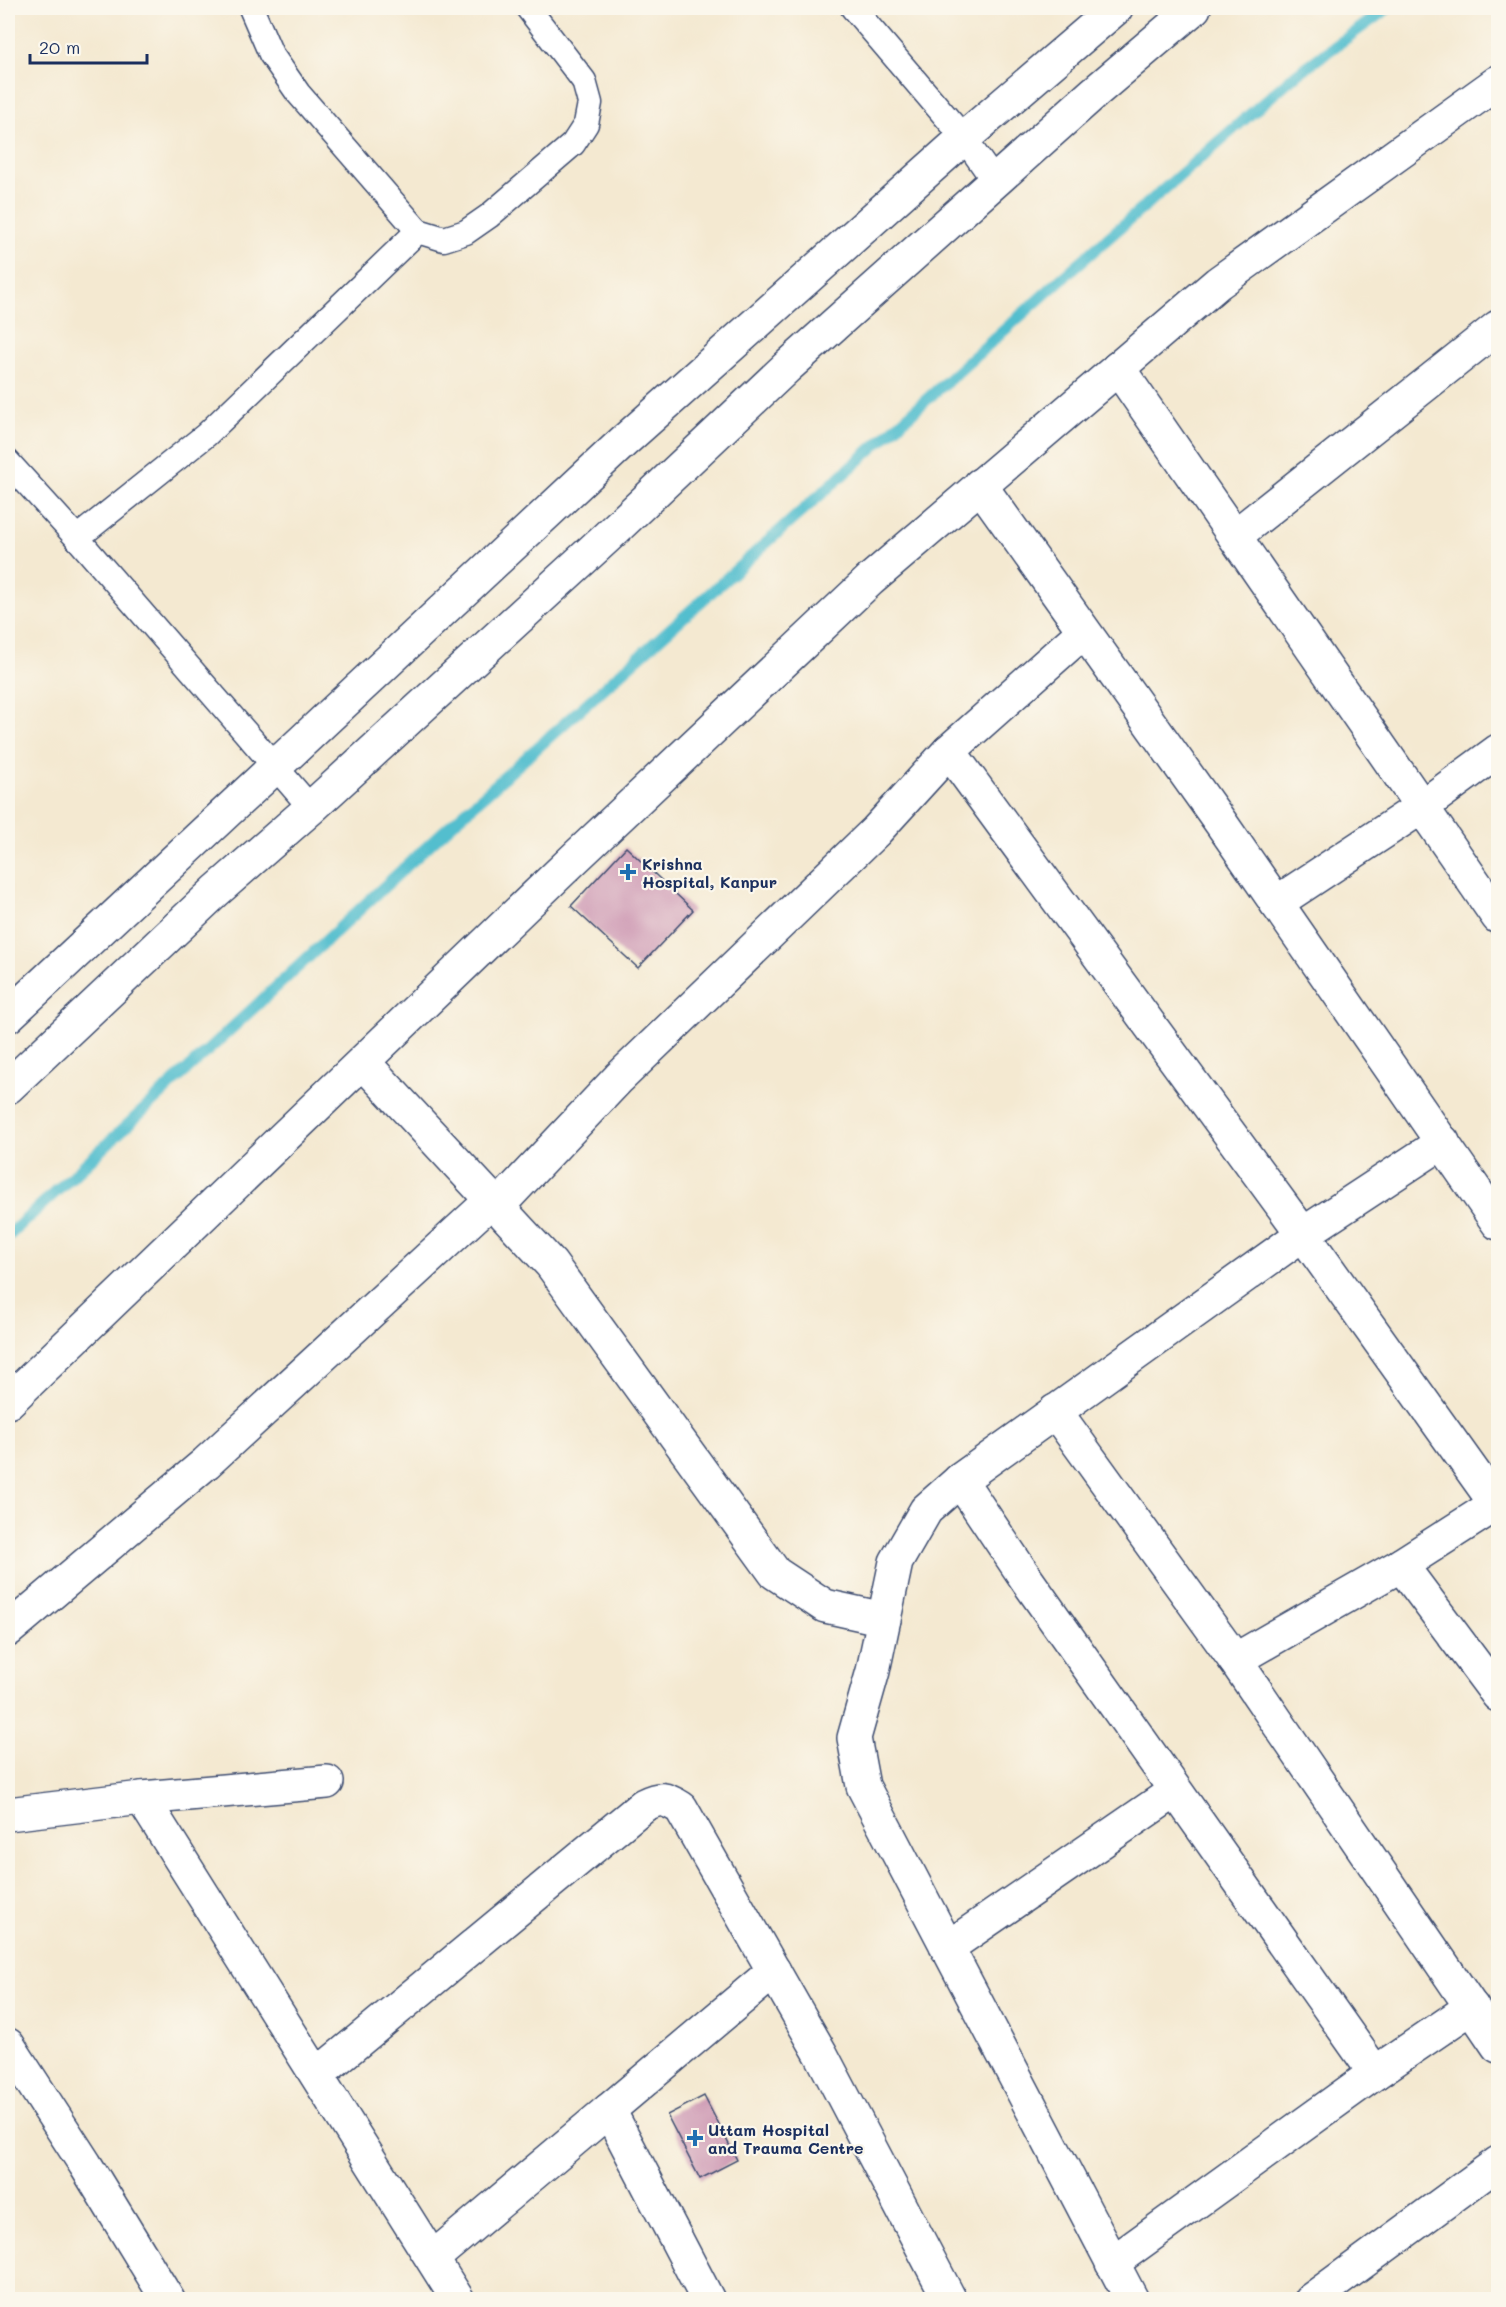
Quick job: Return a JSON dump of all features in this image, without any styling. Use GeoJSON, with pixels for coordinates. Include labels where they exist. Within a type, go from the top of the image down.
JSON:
{"type":"FeatureCollection","features":[{"type":"Feature","properties":{"kind":"main road"},"geometry":{"type":"LineString","coordinates":[[8,1016],[274,765],[623,442],[964,138],[1116,8]]}},
{"type":"Feature","properties":{"kind":"main road"},"geometry":{"type":"LineString","coordinates":[[8,1087],[216,891],[311,808],[607,537],[787,367],[1194,8]]}},
{"type":"Feature","properties":{"kind":"main road"},"geometry":{"type":"LineString","coordinates":[[8,1402],[870,580],[1218,283],[1498,82]]}},
{"type":"Feature","properties":{"kind":"main road"},"geometry":{"type":"LineString","coordinates":[[1235,536],[1498,327]]}},
{"type":"Feature","properties":{"kind":"main road"},"geometry":{"type":"LineString","coordinates":[[1118,368],[1498,916]]}},
{"type":"Feature","properties":{"kind":"main road"},"geometry":{"type":"LineString","coordinates":[[980,485],[1276,903],[1498,1223]]}},
{"type":"Feature","properties":{"kind":"main road"},"geometry":{"type":"LineString","coordinates":[[8,1630],[206,1463],[495,1203],[619,1078],[876,831],[949,751],[1083,632]]}},
{"type":"Feature","properties":{"kind":"main road"},"geometry":{"type":"LineString","coordinates":[[949,751],[1497,1503],[1401,1565],[1235,1660]]}},
{"type":"Feature","properties":{"kind":"main road"},"geometry":{"type":"LineString","coordinates":[[1276,903],[1423,806],[1498,752]]}},
{"type":"Feature","properties":{"kind":"main road"},"geometry":{"type":"LineString","coordinates":[[363,1062],[551,1264],[776,1573],[825,1606],[884,1619]]}},
{"type":"Feature","properties":{"kind":"main road"},"geometry":{"type":"LineString","coordinates":[[1132,2300],[863,1786],[854,1738],[873,1671],[896,1562],[926,1510],[960,1480],[1303,1234],[1443,1142]]}},
{"type":"Feature","properties":{"kind":"main road"},"geometry":{"type":"LineString","coordinates":[[1055,1411],[1235,1660],[1498,2046]]}},
{"type":"Feature","properties":{"kind":"main road"},"geometry":{"type":"LineString","coordinates":[[960,1480],[1026,1580],[1375,2073]]}},
{"type":"Feature","properties":{"kind":"main road"},"geometry":{"type":"LineString","coordinates":[[1401,1565],[1498,1695]]}},
{"type":"Feature","properties":{"kind":"main road"},"geometry":{"type":"LineString","coordinates":[[8,1814],[142,1798],[327,1782]]}},
{"type":"Feature","properties":{"kind":"main road"},"geometry":{"type":"LineString","coordinates":[[947,1948],[1175,1791]]}},
{"type":"Feature","properties":{"kind":"main road"},"geometry":{"type":"LineString","coordinates":[[142,1798],[458,2300]]}},
{"type":"Feature","properties":{"kind":"main road"},"geometry":{"type":"LineString","coordinates":[[317,2075],[644,1805],[656,1798],[670,1801],[681,1808],[822,2054],[950,2300]]}},
{"type":"Feature","properties":{"kind":"main road"},"geometry":{"type":"LineString","coordinates":[[433,2258],[774,1971]]}},
{"type":"Feature","properties":{"kind":"main road"},"geometry":{"type":"LineString","coordinates":[[1112,2263],[1375,2073],[1472,2007]]}},
{"type":"Feature","properties":{"kind":"main road"},"geometry":{"type":"LineString","coordinates":[[8,2045],[85,2164],[168,2300]]}},
{"type":"Feature","properties":{"kind":"main road"},"geometry":{"type":"LineString","coordinates":[[609,2110],[708,2300]]}},
{"type":"Feature","properties":{"kind":"main road"},"geometry":{"type":"LineString","coordinates":[[1311,2300],[1498,2163]]}},
{"type":"Feature","properties":{"kind":"lane"},"geometry":{"type":"LineString","coordinates":[[250,8],[271,54],[298,93],[418,231],[444,239],[466,232],[489,216],[573,144],[586,124],[591,103],[584,81],[528,8]]}},
{"type":"Feature","properties":{"kind":"lane"},"geometry":{"type":"LineString","coordinates":[[853,8],[964,138],[995,182]]}},
{"type":"Feature","properties":{"kind":"lane"},"geometry":{"type":"LineString","coordinates":[[77,538],[206,435],[418,231]]}},
{"type":"Feature","properties":{"kind":"lane"},"geometry":{"type":"LineString","coordinates":[[8,462],[77,538],[311,808]]}},
{"type":"Feature","properties":{"kind":"building"},"geometry":{"type":"Polygon","coordinates":[[[626,847],[693,910],[638,968],[571,906],[626,847]]]}},
{"type":"Feature","properties":{"kind":"building"},"geometry":{"type":"Polygon","coordinates":[[[704,2096],[737,2160],[700,2179],[667,2115],[704,2096]]]}},
{"type":"Feature","properties":{"kind":"waterway"},"geometry":{"type":"LineString","coordinates":[[8,1236],[442,833],[1076,266],[1294,76],[1388,8]]}},
{"type":"Feature","properties":{"kind":"place","name":"Krishna Hospital, Kanpur"},"geometry":{"type":"Point","coordinates":[628,872]}},
{"type":"Feature","properties":{"kind":"place","name":"Uttam Hospital and Trauma Centre"},"geometry":{"type":"Point","coordinates":[695,2138]}}]}
